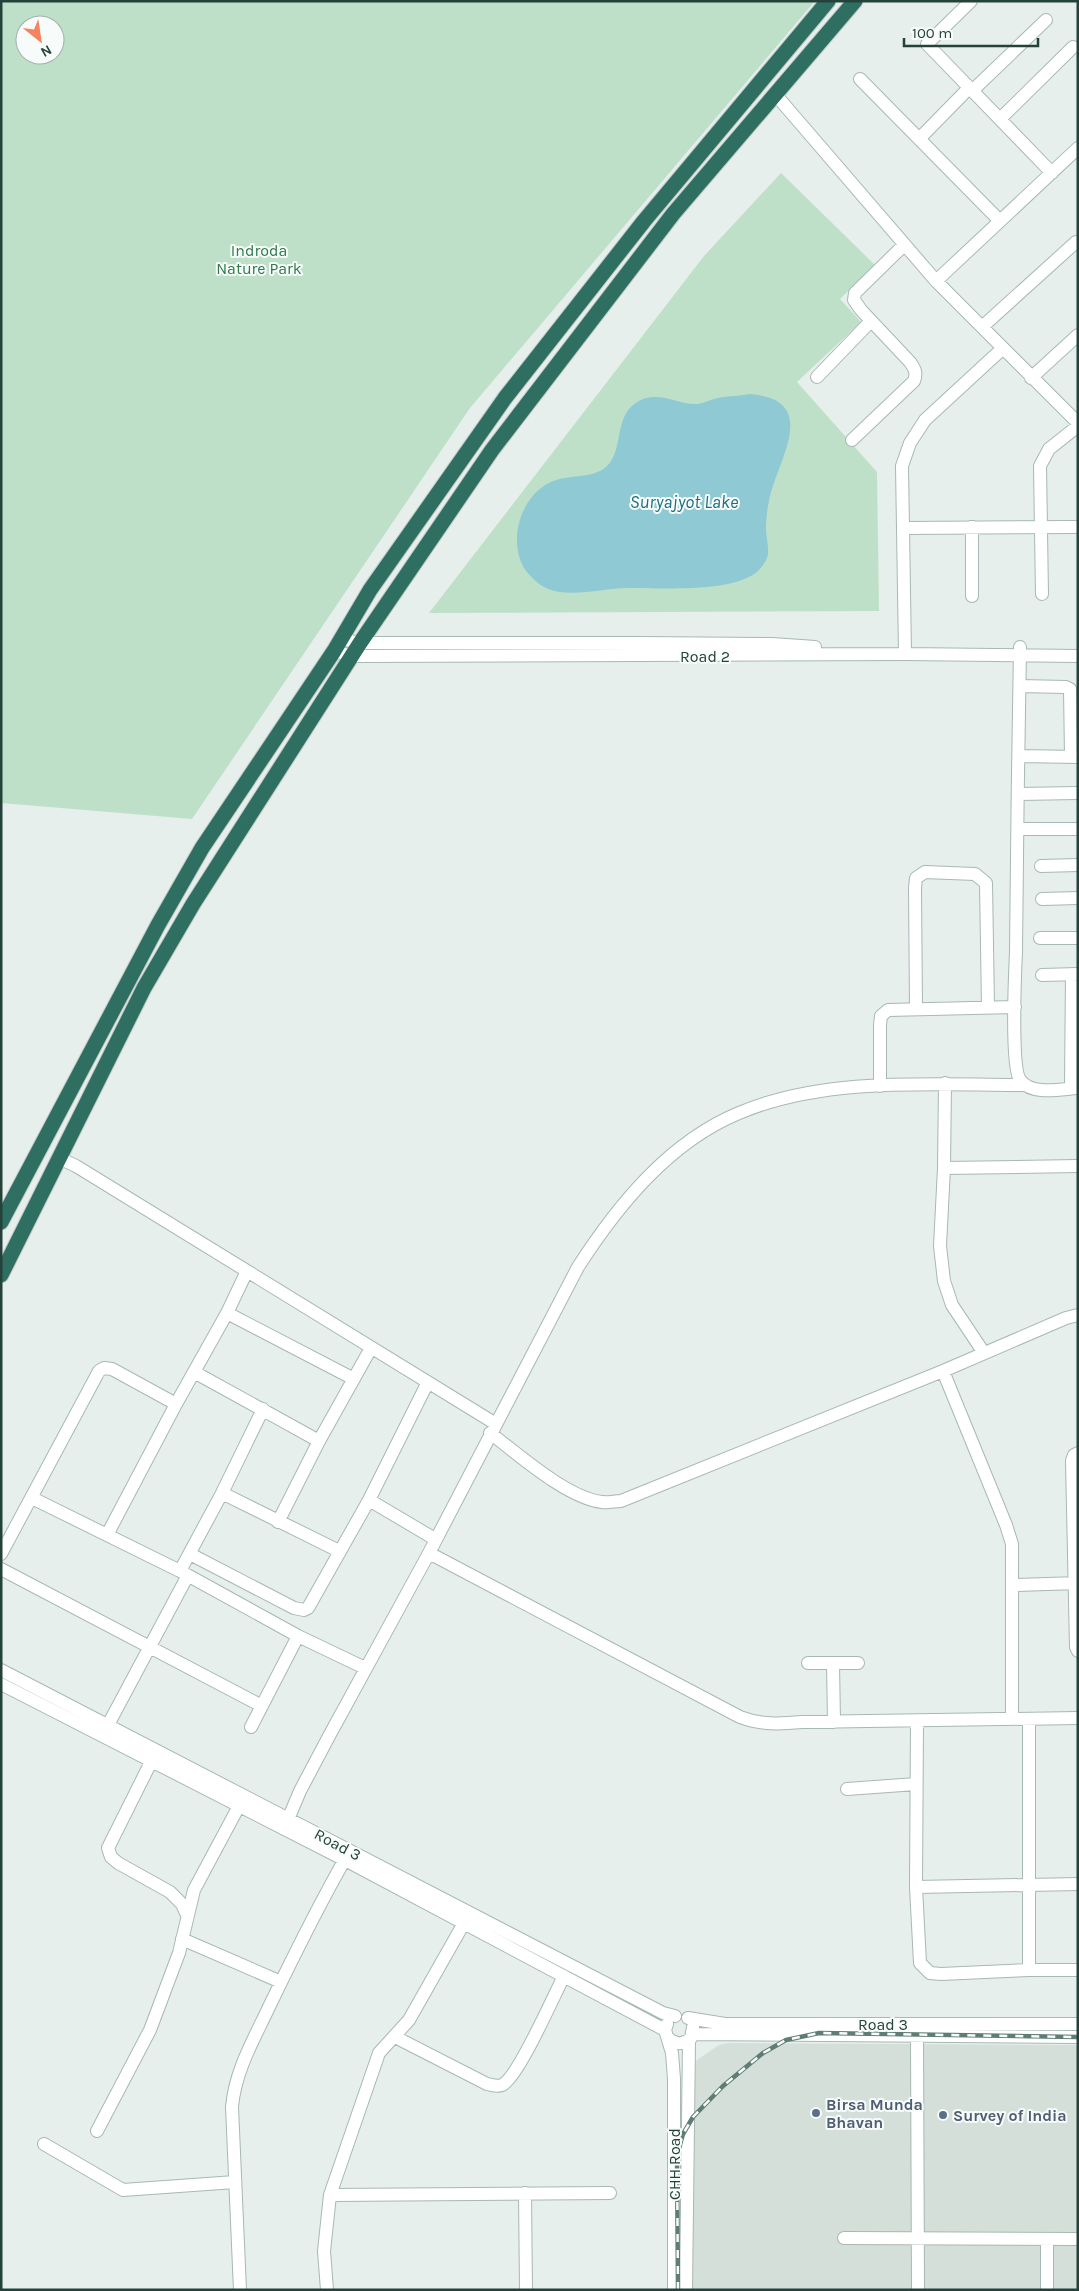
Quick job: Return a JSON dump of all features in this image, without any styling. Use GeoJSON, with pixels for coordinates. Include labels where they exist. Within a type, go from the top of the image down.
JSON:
{"type":"FeatureCollection","features":[{"type":"Feature","properties":{"kind":"highway"},"geometry":{"type":"LineString","coordinates":[[1,1222],[154,933],[197,857],[337,645],[370,590],[505,398],[644,221],[828,1]]}},
{"type":"Feature","properties":{"kind":"highway"},"geometry":{"type":"LineString","coordinates":[[1,1275],[5,1257],[59,1158],[144,988],[193,904],[360,643],[492,450],[674,214],[855,1]]}},
{"type":"Feature","properties":{"kind":"street"},"geometry":{"type":"LineString","coordinates":[[971,1],[927,44],[1052,173]]}},
{"type":"Feature","properties":{"kind":"street"},"geometry":{"type":"LineString","coordinates":[[919,139],[1046,20]]}},
{"type":"Feature","properties":{"kind":"street"},"geometry":{"type":"LineString","coordinates":[[1000,119],[1073,47]]}},
{"type":"Feature","properties":{"kind":"street"},"geometry":{"type":"LineString","coordinates":[[860,79],[1000,221]]}},
{"type":"Feature","properties":{"kind":"street"},"geometry":{"type":"LineString","coordinates":[[775,94],[936,281],[1078,425],[1049,449],[1043,457],[1040,466],[1042,594]]}},
{"type":"Feature","properties":{"kind":"street"},"geometry":{"type":"LineString","coordinates":[[936,281],[1078,148]]}},
{"type":"Feature","properties":{"kind":"street"},"geometry":{"type":"LineString","coordinates":[[982,326],[1077,242]]}},
{"type":"Feature","properties":{"kind":"street"},"geometry":{"type":"LineString","coordinates":[[852,440],[916,377],[916,370],[910,362],[854,300],[856,293],[904,245]]}},
{"type":"Feature","properties":{"kind":"street"},"geometry":{"type":"LineString","coordinates":[[817,377],[871,321]]}},
{"type":"Feature","properties":{"kind":"street"},"geometry":{"type":"LineString","coordinates":[[1032,378],[1078,335]]}},
{"type":"Feature","properties":{"kind":"street"},"geometry":{"type":"LineString","coordinates":[[905,649],[902,466],[910,443],[925,420],[1002,349]]}},
{"type":"Feature","properties":{"kind":"street"},"geometry":{"type":"LineString","coordinates":[[972,527],[972,596]]}},
{"type":"Feature","properties":{"kind":"street"},"geometry":{"type":"LineString","coordinates":[[903,528],[1078,527]]}},
{"type":"Feature","properties":{"kind":"street","name":"Road 2"},"geometry":{"type":"LineString","coordinates":[[337,645],[360,643],[772,644],[806,647],[1020,651],[1076,655]]}},
{"type":"Feature","properties":{"kind":"street","name":"Road 2"},"geometry":{"type":"LineString","coordinates":[[337,645],[352,656],[905,649]]}},
{"type":"Feature","properties":{"kind":"street"},"geometry":{"type":"LineString","coordinates":[[1020,651],[1015,1007],[1016,1068],[1018,1077],[1024,1085]]}},
{"type":"Feature","properties":{"kind":"street"},"geometry":{"type":"LineString","coordinates":[[1019,756],[1074,756],[1070,689],[1066,687],[1020,686]]}},
{"type":"Feature","properties":{"kind":"street"},"geometry":{"type":"LineString","coordinates":[[1018,794],[1078,793]]}},
{"type":"Feature","properties":{"kind":"street"},"geometry":{"type":"LineString","coordinates":[[1018,829],[1078,829]]}},
{"type":"Feature","properties":{"kind":"street"},"geometry":{"type":"LineString","coordinates":[[1041,866],[1078,865]]}},
{"type":"Feature","properties":{"kind":"street"},"geometry":{"type":"LineString","coordinates":[[916,1008],[915,888],[916,878],[925,872],[975,874],[986,883],[988,1007]]}},
{"type":"Feature","properties":{"kind":"street"},"geometry":{"type":"LineString","coordinates":[[1042,899],[1078,898]]}},
{"type":"Feature","properties":{"kind":"street"},"geometry":{"type":"LineString","coordinates":[[1040,938],[1078,938]]}},
{"type":"Feature","properties":{"kind":"street"},"geometry":{"type":"LineString","coordinates":[[287,1824],[300,1791],[429,1553],[578,1267],[600,1233],[630,1195],[687,1143],[714,1125],[772,1101],[807,1094],[880,1086],[945,1083],[1024,1085],[1038,1090],[1074,1088],[1075,974],[1042,975]]}},
{"type":"Feature","properties":{"kind":"street"},"geometry":{"type":"LineString","coordinates":[[880,1086],[881,1016],[888,1010],[1015,1007]]}},
{"type":"Feature","properties":{"kind":"street"},"geometry":{"type":"LineString","coordinates":[[945,1083],[944,1168],[940,1246],[944,1280],[952,1305],[984,1353]]}},
{"type":"Feature","properties":{"kind":"street"},"geometry":{"type":"LineString","coordinates":[[59,1158],[76,1166],[428,1382],[493,1428],[536,1468],[576,1494],[602,1502],[621,1501],[943,1371],[1066,1318],[1078,1315]]}},
{"type":"Feature","properties":{"kind":"street"},"geometry":{"type":"LineString","coordinates":[[944,1168],[1078,1166]]}},
{"type":"Feature","properties":{"kind":"street"},"geometry":{"type":"LineString","coordinates":[[108,1535],[176,1404],[227,1313],[247,1271]]}},
{"type":"Feature","properties":{"kind":"street"},"geometry":{"type":"LineString","coordinates":[[227,1313],[354,1379]]}},
{"type":"Feature","properties":{"kind":"street"},"geometry":{"type":"LineString","coordinates":[[278,1522],[318,1440],[370,1348]]}},
{"type":"Feature","properties":{"kind":"street"},"geometry":{"type":"LineString","coordinates":[[1,1554],[99,1371],[104,1368],[112,1369],[176,1404]]}},
{"type":"Feature","properties":{"kind":"street"},"geometry":{"type":"LineString","coordinates":[[943,1371],[1012,1544],[1012,1719]]}},
{"type":"Feature","properties":{"kind":"street"},"geometry":{"type":"LineString","coordinates":[[194,1372],[318,1440]]}},
{"type":"Feature","properties":{"kind":"street"},"geometry":{"type":"LineString","coordinates":[[190,1554],[294,1608],[304,1610],[311,1603],[369,1500],[428,1382]]}},
{"type":"Feature","properties":{"kind":"street"},"geometry":{"type":"LineString","coordinates":[[108,1725],[150,1648],[190,1554],[263,1409]]}},
{"type":"Feature","properties":{"kind":"street"},"geometry":{"type":"LineString","coordinates":[[1078,1453],[1074,1455],[1072,1462],[1077,1583],[1076,1647],[1078,1651]]}},
{"type":"Feature","properties":{"kind":"street"},"geometry":{"type":"LineString","coordinates":[[222,1493],[339,1551]]}},
{"type":"Feature","properties":{"kind":"street"},"geometry":{"type":"LineString","coordinates":[[32,1498],[108,1535],[298,1636],[365,1668]]}},
{"type":"Feature","properties":{"kind":"street"},"geometry":{"type":"LineString","coordinates":[[369,1500],[435,1539]]}},
{"type":"Feature","properties":{"kind":"street"},"geometry":{"type":"LineString","coordinates":[[429,1553],[756,1723],[1078,1718]]}},
{"type":"Feature","properties":{"kind":"street"},"geometry":{"type":"LineString","coordinates":[[1,1569],[262,1706]]}},
{"type":"Feature","properties":{"kind":"street"},"geometry":{"type":"LineString","coordinates":[[1012,1585],[1077,1583]]}},
{"type":"Feature","properties":{"kind":"street"},"geometry":{"type":"LineString","coordinates":[[251,1727],[298,1636]]}},
{"type":"Feature","properties":{"kind":"street"},"geometry":{"type":"LineString","coordinates":[[808,1663],[858,1663]]}},
{"type":"Feature","properties":{"kind":"street"},"geometry":{"type":"LineString","coordinates":[[833,1663],[834,1722]]}},
{"type":"Feature","properties":{"kind":"street","name":"Road 3"},"geometry":{"type":"LineString","coordinates":[[1,1670],[108,1725],[239,1806],[287,1824]]}},
{"type":"Feature","properties":{"kind":"street","name":"Road 3"},"geometry":{"type":"LineString","coordinates":[[1,1684],[154,1755],[347,1855],[663,2013],[725,2024],[790,2030],[917,2037],[1027,2030],[1078,2024]]}},
{"type":"Feature","properties":{"kind":"street"},"geometry":{"type":"LineString","coordinates":[[1029,1719],[1029,1970]]}},
{"type":"Feature","properties":{"kind":"street"},"geometry":{"type":"LineString","coordinates":[[917,1721],[916,1886],[919,1955],[920,1963],[924,1970],[940,1974],[1078,1970]]}},
{"type":"Feature","properties":{"kind":"street"},"geometry":{"type":"LineString","coordinates":[[154,1755],[108,1848],[111,1857],[118,1863],[177,1898],[187,1914]]}},
{"type":"Feature","properties":{"kind":"street"},"geometry":{"type":"LineString","coordinates":[[847,1789],[916,1784]]}},
{"type":"Feature","properties":{"kind":"street"},"geometry":{"type":"LineString","coordinates":[[97,2131],[150,2030],[176,1963],[194,1890],[239,1806]]}},
{"type":"Feature","properties":{"kind":"street"},"geometry":{"type":"LineString","coordinates":[[240,2290],[233,2094],[241,2067],[301,1940],[347,1855]]}},
{"type":"Feature","properties":{"kind":"street","name":"Road 3"},"geometry":{"type":"LineString","coordinates":[[347,1855],[464,1923],[667,2034]]}},
{"type":"Feature","properties":{"kind":"street"},"geometry":{"type":"LineString","coordinates":[[916,1886],[1078,1884]]}},
{"type":"Feature","properties":{"kind":"street"},"geometry":{"type":"LineString","coordinates":[[327,2290],[324,2251],[330,2195],[378,2053],[409,2020],[464,1923]]}},
{"type":"Feature","properties":{"kind":"street"},"geometry":{"type":"LineString","coordinates":[[182,1939],[281,1982]]}},
{"type":"Feature","properties":{"kind":"street"},"geometry":{"type":"LineString","coordinates":[[395,2037],[487,2084],[503,2085],[516,2070],[564,1976]]}},
{"type":"Feature","properties":{"kind":"street"},"geometry":{"type":"LineString","coordinates":[[686,2290],[691,2037],[693,2026],[681,2017],[668,2022],[667,2034],[679,2044],[691,2037]]}},
{"type":"Feature","properties":{"kind":"street","name":"Road 3"},"geometry":{"type":"LineString","coordinates":[[691,2037],[790,2030],[1027,2030],[1078,2037]]}},
{"type":"Feature","properties":{"kind":"street","name":"CHH Road"},"geometry":{"type":"LineString","coordinates":[[667,2034],[672,2054],[674,2079],[674,2290]]}},
{"type":"Feature","properties":{"kind":"street"},"geometry":{"type":"LineString","coordinates":[[917,2037],[918,2290]]}},
{"type":"Feature","properties":{"kind":"street"},"geometry":{"type":"LineString","coordinates":[[44,2144],[123,2190],[136,2191],[235,2182]]}},
{"type":"Feature","properties":{"kind":"street"},"geometry":{"type":"LineString","coordinates":[[525,2193],[526,2290]]}},
{"type":"Feature","properties":{"kind":"street"},"geometry":{"type":"LineString","coordinates":[[330,2195],[610,2193]]}},
{"type":"Feature","properties":{"kind":"street"},"geometry":{"type":"LineString","coordinates":[[844,2238],[1078,2240]]}},
{"type":"Feature","properties":{"kind":"street"},"geometry":{"type":"LineString","coordinates":[[1047,2239],[1047,2290]]}},
{"type":"Feature","properties":{"kind":"shaded area"},"geometry":{"type":"Polygon","coordinates":[[[728,2043],[1078,2045],[1078,2290],[690,2290],[688,2074],[697,2060],[719,2045],[728,2043]]]}},
{"type":"Feature","properties":{"kind":"green space","name":"Indroda Nature Park"},"geometry":{"type":"Polygon","coordinates":[[[1,1],[815,1],[470,408],[192,819],[1,803],[1,1]]]}},
{"type":"Feature","properties":{"kind":"green space"},"geometry":{"type":"Polygon","coordinates":[[[781,173],[875,265],[840,299],[861,322],[797,382],[877,472],[879,611],[429,613],[704,256],[781,173]]]}},
{"type":"Feature","properties":{"kind":"water","name":"Suryajyot Lake"},"geometry":{"type":"Polygon","coordinates":[[[750,394],[772,399],[785,408],[790,420],[785,452],[773,485],[766,519],[768,555],[758,571],[747,578],[715,586],[696,588],[618,588],[567,593],[548,589],[534,580],[526,571],[519,556],[517,543],[521,517],[526,505],[534,494],[556,480],[589,475],[606,467],[616,451],[623,421],[633,405],[650,397],[698,404],[718,398],[750,394]]]}},
{"type":"Feature","properties":{"kind":"railway"},"geometry":{"type":"LineString","coordinates":[[678,2290],[677,2156],[683,2134],[693,2117],[723,2086],[763,2053],[786,2040],[819,2033],[1078,2037]]}},
{"type":"Feature","properties":{"kind":"place","name":"Birsa Munda Bhavan"},"geometry":{"type":"Point","coordinates":[816,2113]}},
{"type":"Feature","properties":{"kind":"place","name":"Survey of India"},"geometry":{"type":"Point","coordinates":[943,2115]}}]}
